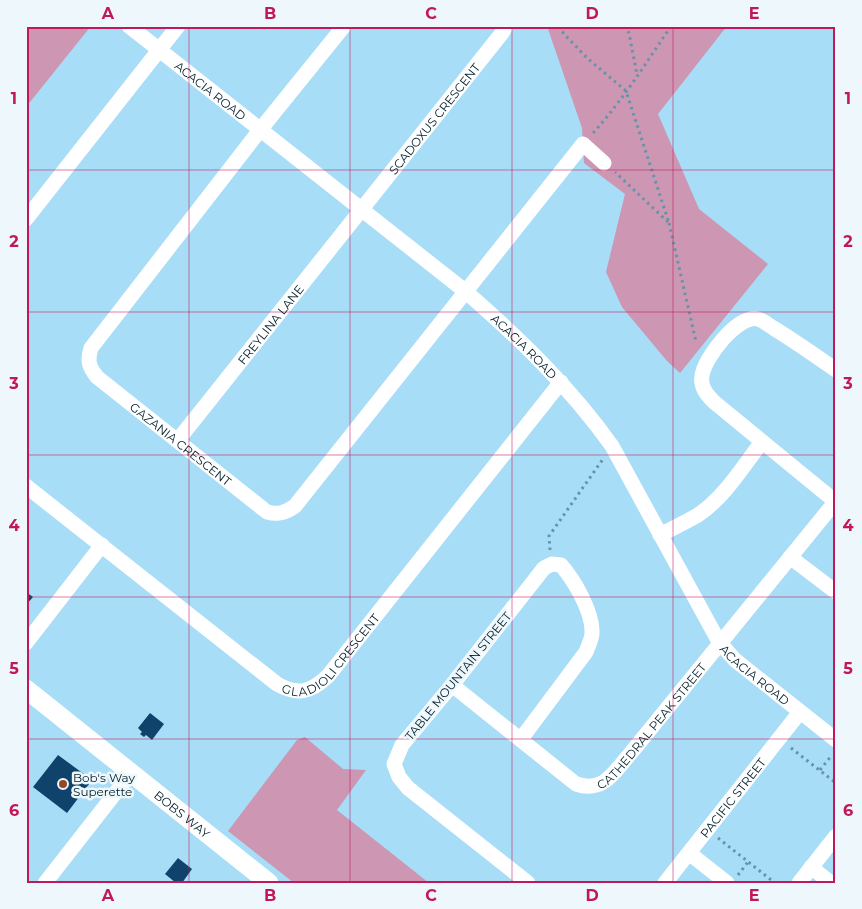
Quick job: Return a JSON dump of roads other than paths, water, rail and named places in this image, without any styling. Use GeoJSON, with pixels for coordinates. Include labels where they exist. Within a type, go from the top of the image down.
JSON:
{"type":"FeatureCollection","features":[{"type":"Feature","properties":{"kind":"street","name":"ACACIA ROAD"},"geometry":{"type":"LineString","coordinates":[[129,26],[465,291],[514,334],[561,382],[612,446],[719,642],[735,660],[836,740]]}},
{"type":"Feature","properties":{"kind":"street"},"geometry":{"type":"LineString","coordinates":[[26,219],[178,26]]}},
{"type":"Feature","properties":{"kind":"street"},"geometry":{"type":"LineString","coordinates":[[260,130],[344,26]]}},
{"type":"Feature","properties":{"kind":"street","name":"SCADOXUS CRESCENT"},"geometry":{"type":"LineString","coordinates":[[361,210],[506,26]]}},
{"type":"Feature","properties":{"kind":"street","name":"GAZANIA CRESCENT"},"geometry":{"type":"LineString","coordinates":[[260,130],[91,348],[88,364],[96,377],[267,512],[275,514],[286,512],[295,506],[465,291]]}},
{"type":"Feature","properties":{"kind":"street"},"geometry":{"type":"LineString","coordinates":[[465,291],[583,144],[604,163]]}},
{"type":"Feature","properties":{"kind":"street","name":"FREYLINA LANE"},"geometry":{"type":"LineString","coordinates":[[178,440],[361,210]]}},
{"type":"Feature","properties":{"kind":"street"},"geometry":{"type":"LineString","coordinates":[[836,370],[759,319],[749,319],[730,330],[704,367],[702,375],[702,386],[705,393],[714,402],[836,501]]}},
{"type":"Feature","properties":{"kind":"street","name":"GLADIOLI CRESCENT"},"geometry":{"type":"LineString","coordinates":[[26,486],[277,684],[292,691],[308,690],[317,686],[328,676],[561,382]]}},
{"type":"Feature","properties":{"kind":"street"},"geometry":{"type":"LineString","coordinates":[[660,534],[698,515],[709,506],[723,492],[762,442]]}},
{"type":"Feature","properties":{"kind":"street","name":"CATHEDRAL PEAK STREET"},"geometry":{"type":"LineString","coordinates":[[452,685],[576,784],[587,787],[606,781],[836,501]]}},
{"type":"Feature","properties":{"kind":"street"},"geometry":{"type":"LineString","coordinates":[[26,643],[102,545]]}},
{"type":"Feature","properties":{"kind":"street"},"geometry":{"type":"LineString","coordinates":[[790,557],[836,592]]}},
{"type":"Feature","properties":{"kind":"street","name":"TABLE MOUNTAIN STREET"},"geometry":{"type":"LineString","coordinates":[[520,739],[586,652],[592,635],[592,621],[571,578],[561,565],[548,566],[402,745],[394,764],[396,771],[408,788],[528,883]]}},
{"type":"Feature","properties":{"kind":"street","name":"BOBS WAY"},"geometry":{"type":"LineString","coordinates":[[26,689],[263,881]]}},
{"type":"Feature","properties":{"kind":"street","name":"PACIFIC STREET"},"geometry":{"type":"LineString","coordinates":[[665,883],[800,712]]}},
{"type":"Feature","properties":{"kind":"street"},"geometry":{"type":"LineString","coordinates":[[45,883],[131,773]]}},
{"type":"Feature","properties":{"kind":"street"},"geometry":{"type":"LineString","coordinates":[[799,883],[836,836]]}},
{"type":"Feature","properties":{"kind":"street"},"geometry":{"type":"LineString","coordinates":[[689,853],[727,883]]}},
{"type":"Feature","properties":{"kind":"street"},"geometry":{"type":"LineString","coordinates":[[811,867],[831,883]]}},
{"type":"Feature","properties":{"kind":"place","name":"Bob's Way Superette"},"geometry":{"type":"Point","coordinates":[63,784]}}]}
